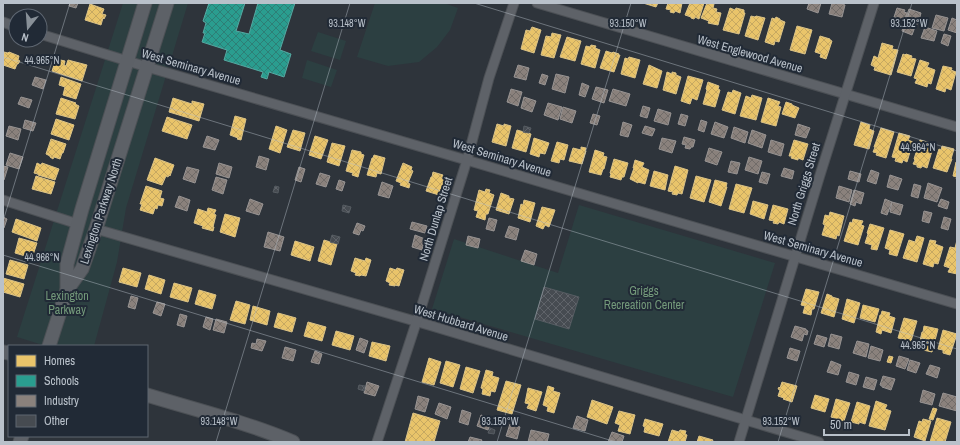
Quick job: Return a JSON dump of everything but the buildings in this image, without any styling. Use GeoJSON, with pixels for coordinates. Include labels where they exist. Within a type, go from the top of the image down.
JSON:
{"type":"FeatureCollection","features":[{"type":"Feature","properties":{"kind":"main road","name":"Lexington Parkway North"},"geometry":{"type":"LineString","coordinates":[[67,290],[67,264],[145,3]]}},
{"type":"Feature","properties":{"kind":"main road","name":"Lexington Parkway North"},"geometry":{"type":"LineString","coordinates":[[67,290],[82,269],[96,229],[167,3]]}},
{"type":"Feature","properties":{"kind":"main road"},"geometry":{"type":"LineString","coordinates":[[49,345],[67,290]]}},
{"type":"Feature","properties":{"kind":"main road"},"geometry":{"type":"LineString","coordinates":[[148,395],[275,434],[294,442]]}},
{"type":"Feature","properties":{"kind":"street","name":"North Dunlap Street"},"geometry":{"type":"LineString","coordinates":[[377,442],[467,160],[489,78],[514,3]]}},
{"type":"Feature","properties":{"kind":"street","name":"West Englewood Avenue"},"geometry":{"type":"LineString","coordinates":[[537,3],[957,127]]}},
{"type":"Feature","properties":{"kind":"street","name":"North Griggs Street"},"geometry":{"type":"LineString","coordinates":[[739,442],[874,3]]}},
{"type":"Feature","properties":{"kind":"street","name":"West Seminary Avenue"},"geometry":{"type":"LineString","coordinates":[[48,36],[147,67],[957,304]]}},
{"type":"Feature","properties":{"kind":"street"},"geometry":{"type":"LineString","coordinates":[[3,200],[78,224]]}},
{"type":"Feature","properties":{"kind":"street","name":"West Hubbard Avenue"},"geometry":{"type":"LineString","coordinates":[[96,229],[416,322],[819,442]]}},
{"type":"Feature","properties":{"kind":"green space","name":"Lexington Parkway"},"geometry":{"type":"Polygon","coordinates":[[[123,3],[188,3],[126,208],[117,262],[94,345],[43,345],[17,337],[123,3]]]}},
{"type":"Feature","properties":{"kind":"green space"},"geometry":{"type":"Polygon","coordinates":[[[375,3],[444,3],[458,8],[450,30],[437,47],[419,62],[388,66],[357,57],[375,3]]]}},
{"type":"Feature","properties":{"kind":"green space"},"geometry":{"type":"Polygon","coordinates":[[[318,32],[346,41],[340,60],[311,51],[318,32]]]}},
{"type":"Feature","properties":{"kind":"green space"},"geometry":{"type":"Polygon","coordinates":[[[307,60],[337,70],[331,87],[302,78],[307,60]]]}},
{"type":"Feature","properties":{"kind":"green space","name":"Griggs Recreation Center"},"geometry":{"type":"Polygon","coordinates":[[[579,205],[775,263],[733,397],[432,309],[454,239],[558,273],[579,205]]]}}]}
